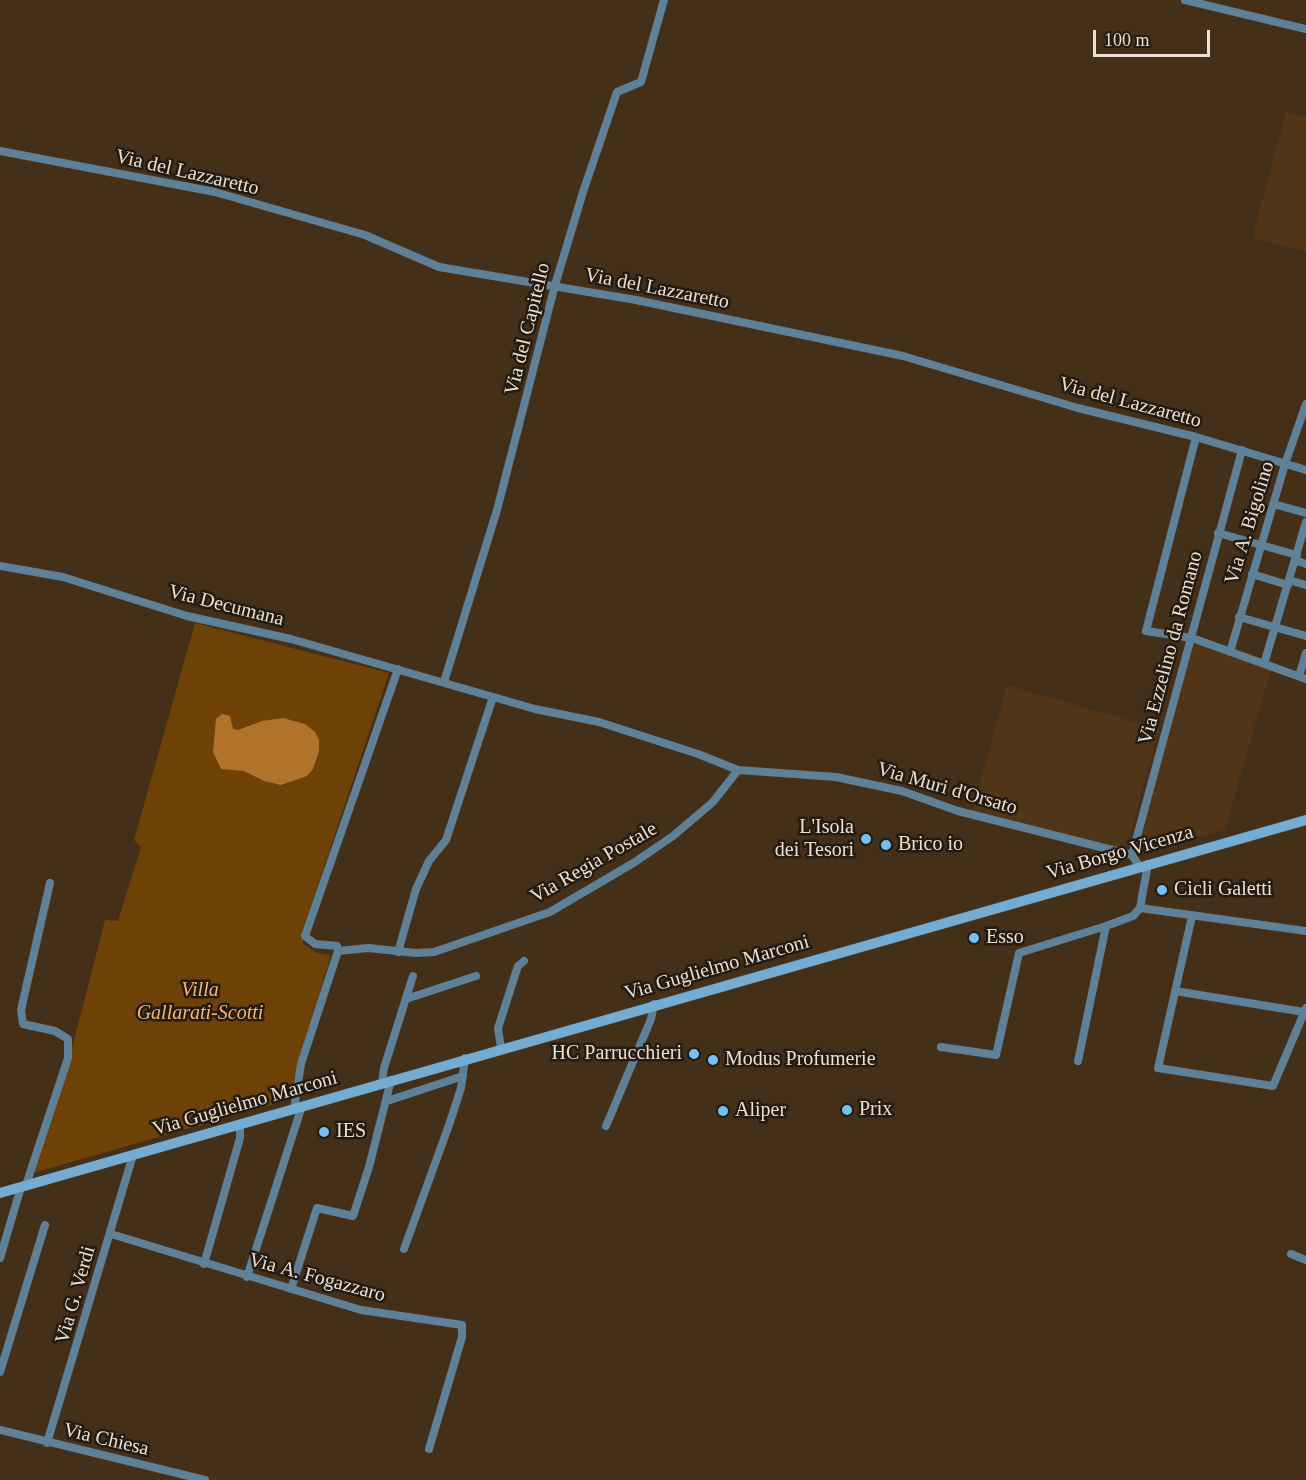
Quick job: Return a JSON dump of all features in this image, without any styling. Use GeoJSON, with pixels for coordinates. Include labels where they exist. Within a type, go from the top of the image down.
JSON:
{"type":"FeatureCollection","features":[{"type":"Feature","properties":{"kind":"street","name":"Via del Capitello"},"geometry":{"type":"LineString","coordinates":[[444,682],[500,501],[555,285],[607,118],[617,92],[641,82],[664,0]]}},
{"type":"Feature","properties":{"kind":"street"},"geometry":{"type":"LineString","coordinates":[[1185,0],[1216,4],[1306,29]]}},
{"type":"Feature","properties":{"kind":"street","name":"Via del Lazzaretto"},"geometry":{"type":"LineString","coordinates":[[0,151],[215,192],[365,235],[439,267],[555,285],[903,356],[1078,408],[1196,437],[1306,470]]}},
{"type":"Feature","properties":{"kind":"street","name":"Via A. Bigolino"},"geometry":{"type":"LineString","coordinates":[[1230,652],[1285,464],[1306,404]]}},
{"type":"Feature","properties":{"kind":"street"},"geometry":{"type":"LineString","coordinates":[[1196,437],[1146,631],[1191,638],[1302,678],[1306,653]]}},
{"type":"Feature","properties":{"kind":"street","name":"Via Ezzelino da Romano"},"geometry":{"type":"LineString","coordinates":[[1132,855],[1242,450]]}},
{"type":"Feature","properties":{"kind":"street"},"geometry":{"type":"LineString","coordinates":[[1273,504],[1306,513]]}},
{"type":"Feature","properties":{"kind":"street"},"geometry":{"type":"LineString","coordinates":[[1264,664],[1306,522]]}},
{"type":"Feature","properties":{"kind":"street"},"geometry":{"type":"LineString","coordinates":[[1218,533],[1261,545],[1306,564]]}},
{"type":"Feature","properties":{"kind":"street","name":"Via Decumana"},"geometry":{"type":"LineString","coordinates":[[0,566],[63,577],[187,616],[291,639],[492,697]]}},
{"type":"Feature","properties":{"kind":"street"},"geometry":{"type":"LineString","coordinates":[[1252,574],[1306,585]]}},
{"type":"Feature","properties":{"kind":"street"},"geometry":{"type":"LineString","coordinates":[[1239,617],[1306,636]]}},
{"type":"Feature","properties":{"kind":"street","name":"Via Regia Postale"},"geometry":{"type":"LineString","coordinates":[[398,669],[305,936],[315,944],[337,946],[338,951],[368,948],[398,952],[434,951],[550,912],[635,862],[673,836],[713,802],[738,771]]}},
{"type":"Feature","properties":{"kind":"street"},"geometry":{"type":"LineString","coordinates":[[398,952],[416,889],[429,861],[446,840],[492,697]]}},
{"type":"Feature","properties":{"kind":"street","name":"Via Muri d'Orsato"},"geometry":{"type":"LineString","coordinates":[[492,697],[599,722],[698,754],[738,771],[836,777],[902,791],[958,811],[1132,855]]}},
{"type":"Feature","properties":{"kind":"street","name":"Via Borgo Vicenza"},"geometry":{"type":"LineString","coordinates":[[944,921],[1306,820]]}},
{"type":"Feature","properties":{"kind":"street"},"geometry":{"type":"LineString","coordinates":[[941,1047],[996,1055],[1019,953],[1132,916],[1140,908],[1143,865],[1132,855]]}},
{"type":"Feature","properties":{"kind":"street"},"geometry":{"type":"LineString","coordinates":[[0,1258],[68,1058],[68,1039],[55,1031],[23,1024],[21,1010],[50,883]]}},
{"type":"Feature","properties":{"kind":"street"},"geometry":{"type":"LineString","coordinates":[[1140,908],[1306,931]]}},
{"type":"Feature","properties":{"kind":"street"},"geometry":{"type":"LineString","coordinates":[[1175,991],[1305,1010],[1273,1086],[1158,1068],[1175,991],[1192,916]]}},
{"type":"Feature","properties":{"kind":"street","name":"Via Guglielmo Marconi"},"geometry":{"type":"LineString","coordinates":[[0,1193],[944,921]]}},
{"type":"Feature","properties":{"kind":"street"},"geometry":{"type":"LineString","coordinates":[[1078,1061],[1106,926]]}},
{"type":"Feature","properties":{"kind":"street"},"geometry":{"type":"LineString","coordinates":[[247,1277],[298,1107],[301,1064],[338,951]]}},
{"type":"Feature","properties":{"kind":"street"},"geometry":{"type":"LineString","coordinates":[[501,1048],[498,1028],[518,966],[524,961]]}},
{"type":"Feature","properties":{"kind":"street"},"geometry":{"type":"LineString","coordinates":[[291,1289],[316,1208],[353,1216],[387,1101],[387,1081],[384,1068],[413,976]]}},
{"type":"Feature","properties":{"kind":"street"},"geometry":{"type":"LineString","coordinates":[[406,999],[476,976]]}},
{"type":"Feature","properties":{"kind":"street"},"geometry":{"type":"LineString","coordinates":[[606,1126],[651,1019],[654,1004]]}},
{"type":"Feature","properties":{"kind":"street"},"geometry":{"type":"LineString","coordinates":[[404,1249],[446,1135],[463,1076],[465,1058]]}},
{"type":"Feature","properties":{"kind":"street"},"geometry":{"type":"LineString","coordinates":[[387,1101],[463,1076]]}},
{"type":"Feature","properties":{"kind":"street"},"geometry":{"type":"LineString","coordinates":[[204,1264],[240,1138],[240,1124]]}},
{"type":"Feature","properties":{"kind":"street","name":"Via G. Verdi"},"geometry":{"type":"LineString","coordinates":[[47,1443],[134,1155]]}},
{"type":"Feature","properties":{"kind":"street"},"geometry":{"type":"LineString","coordinates":[[0,1372],[45,1225]]}},
{"type":"Feature","properties":{"kind":"street","name":"Via A. Fogazzaro"},"geometry":{"type":"LineString","coordinates":[[111,1234],[361,1310],[462,1325],[462,1337],[429,1449]]}},
{"type":"Feature","properties":{"kind":"street"},"geometry":{"type":"LineString","coordinates":[[1291,1254],[1306,1260]]}},
{"type":"Feature","properties":{"kind":"street","name":"Via Chiesa"},"geometry":{"type":"LineString","coordinates":[[0,1430],[205,1480]]}},
{"type":"Feature","properties":{"kind":"shaded area"},"geometry":{"type":"Polygon","coordinates":[[[1286,112],[1306,117],[1306,252],[1252,238],[1286,112]]]}},
{"type":"Feature","properties":{"kind":"shaded area"},"geometry":{"type":"Polygon","coordinates":[[[1193,643],[1271,670],[1225,830],[1167,845],[1141,838],[1193,643]]]}},
{"type":"Feature","properties":{"kind":"shaded area"},"geometry":{"type":"Polygon","coordinates":[[[1007,685],[1159,729],[1127,847],[1120,849],[972,812],[1007,685]]]}},
{"type":"Feature","properties":{"kind":"shaded area"},"geometry":{"type":"Polygon","coordinates":[[[222,714],[230,716],[233,729],[238,730],[262,721],[283,718],[305,724],[315,732],[319,740],[319,751],[313,769],[307,776],[281,785],[264,781],[244,771],[221,769],[213,752],[216,719],[222,714]]]}},
{"type":"Feature","properties":{"kind":"green space","name":"Villa Gallarati-Scotti"},"geometry":{"type":"Polygon","coordinates":[[[195,623],[389,673],[304,927],[303,944],[317,953],[331,955],[288,1100],[33,1173],[71,1052],[105,920],[118,921],[141,847],[134,840],[195,623]]]}},
{"type":"Feature","properties":{"kind":"place","name":"L'Isola dei Tesori"},"geometry":{"type":"Point","coordinates":[866,839]}},
{"type":"Feature","properties":{"kind":"place","name":"Brico io"},"geometry":{"type":"Point","coordinates":[886,845]}},
{"type":"Feature","properties":{"kind":"place","name":"Cicli Galetti"},"geometry":{"type":"Point","coordinates":[1162,890]}},
{"type":"Feature","properties":{"kind":"place","name":"Esso"},"geometry":{"type":"Point","coordinates":[974,938]}},
{"type":"Feature","properties":{"kind":"place","name":"HC Parrucchieri"},"geometry":{"type":"Point","coordinates":[694,1054]}},
{"type":"Feature","properties":{"kind":"place","name":"Modus Profumerie"},"geometry":{"type":"Point","coordinates":[713,1060]}},
{"type":"Feature","properties":{"kind":"place","name":"Prix"},"geometry":{"type":"Point","coordinates":[847,1110]}},
{"type":"Feature","properties":{"kind":"place","name":"Aliper"},"geometry":{"type":"Point","coordinates":[723,1111]}},
{"type":"Feature","properties":{"kind":"place","name":"IES"},"geometry":{"type":"Point","coordinates":[324,1132]}}]}
